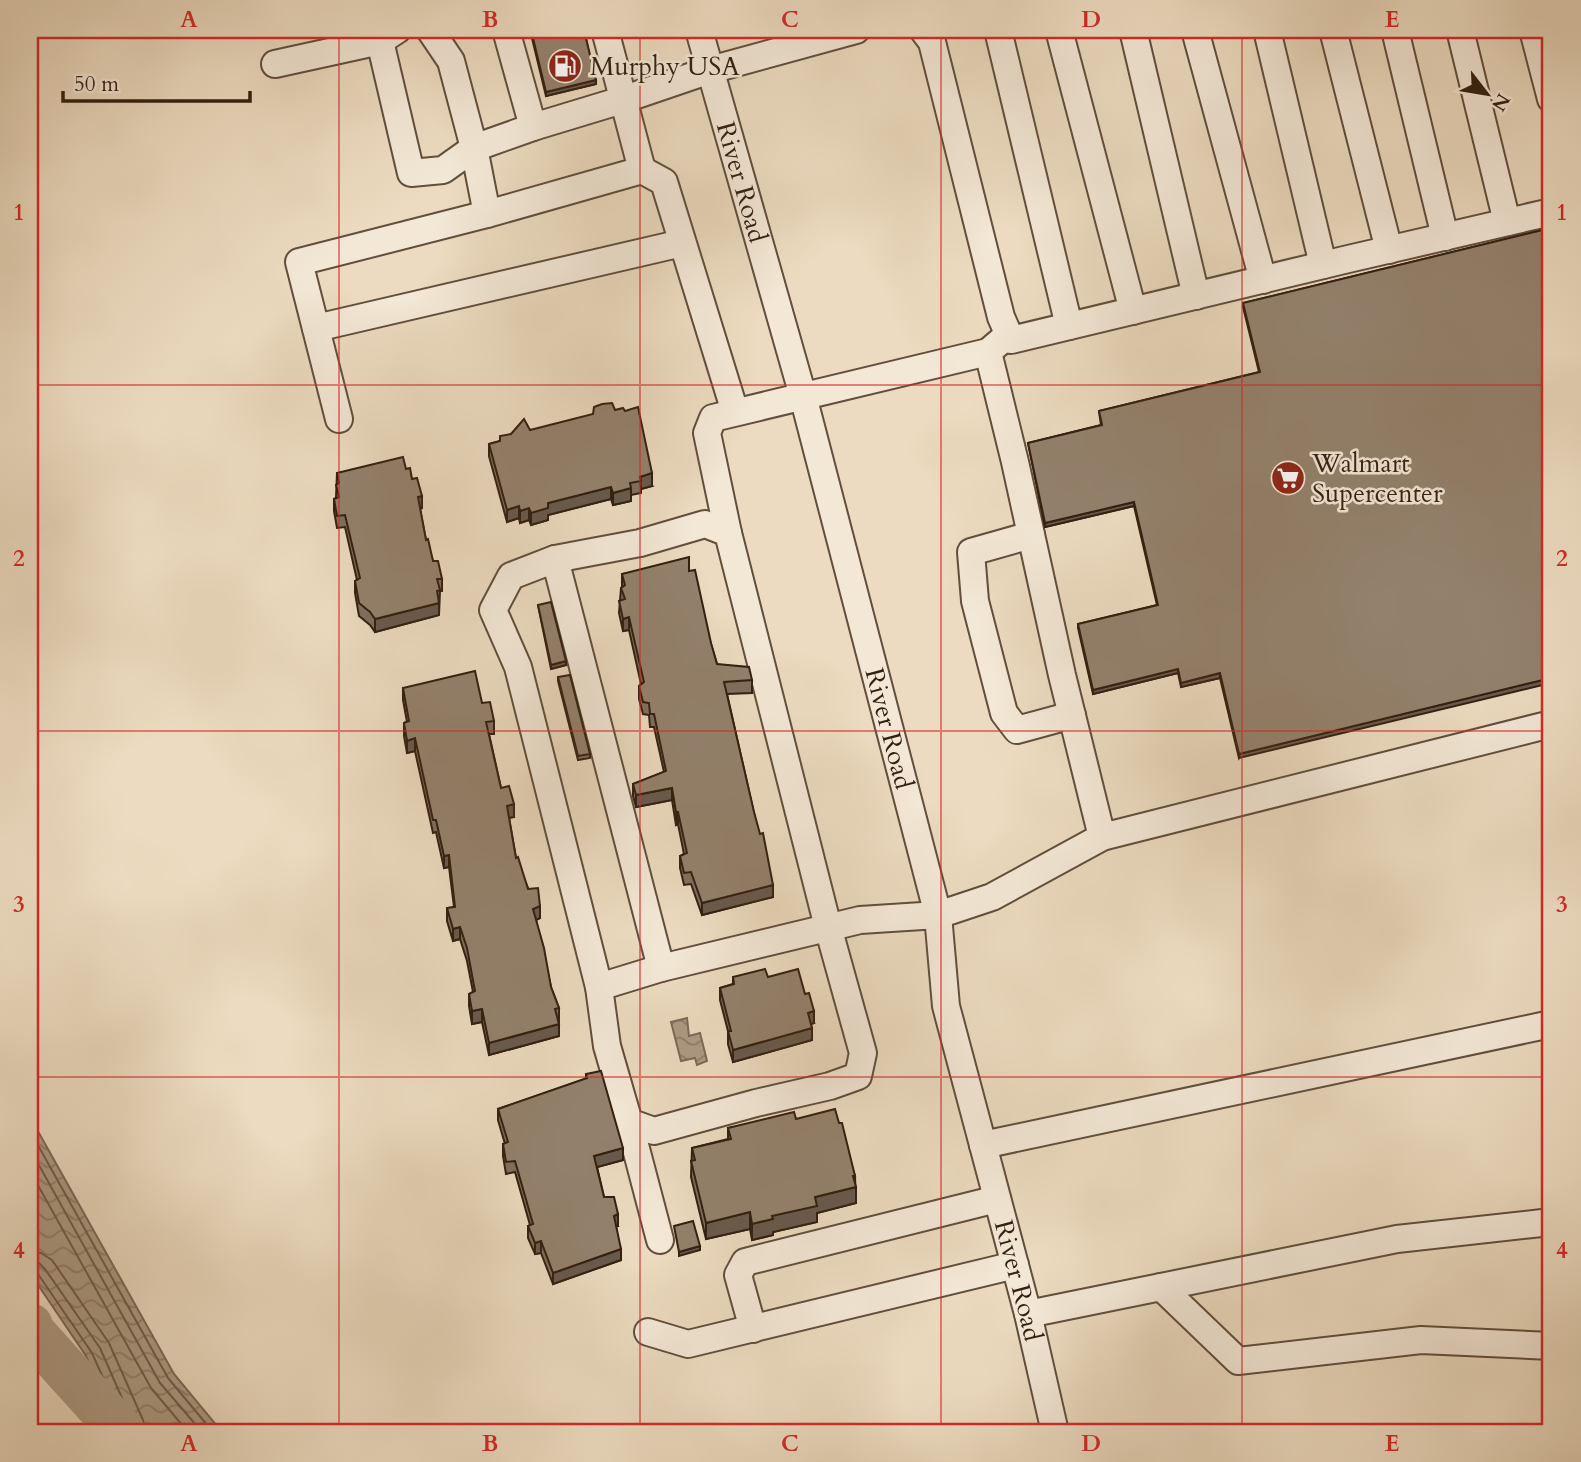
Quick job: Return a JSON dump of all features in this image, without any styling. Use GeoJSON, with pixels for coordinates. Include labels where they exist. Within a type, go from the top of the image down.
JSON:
{"type":"FeatureCollection","features":[{"type":"Feature","properties":{"kind":"street"},"geometry":{"type":"LineString","coordinates":[[430,30],[451,61],[474,148],[487,214]]}},
{"type":"Feature","properties":{"kind":"street"},"geometry":{"type":"LineString","coordinates":[[605,30],[601,58],[622,100],[642,170]]}},
{"type":"Feature","properties":{"kind":"street","name":"River Road"},"geometry":{"type":"LineString","coordinates":[[699,30],[803,396],[938,915],[946,1006],[1028,1314],[1055,1432]]}},
{"type":"Feature","properties":{"kind":"street"},"geometry":{"type":"LineString","coordinates":[[275,64],[389,35],[411,173],[443,170],[474,148],[533,127],[710,70],[856,30]]}},
{"type":"Feature","properties":{"kind":"street"},"geometry":{"type":"LineString","coordinates":[[924,30],[932,42],[1001,317],[1012,340],[1551,212]]}},
{"type":"Feature","properties":{"kind":"street"},"geometry":{"type":"LineString","coordinates":[[998,30],[1069,326]]}},
{"type":"Feature","properties":{"kind":"street"},"geometry":{"type":"LineString","coordinates":[[1059,30],[1133,311]]}},
{"type":"Feature","properties":{"kind":"street"},"geometry":{"type":"LineString","coordinates":[[1133,30],[1196,296]]}},
{"type":"Feature","properties":{"kind":"street"},"geometry":{"type":"LineString","coordinates":[[1195,30],[1263,280]]}},
{"type":"Feature","properties":{"kind":"street"},"geometry":{"type":"LineString","coordinates":[[1267,30],[1323,265]]}},
{"type":"Feature","properties":{"kind":"street"},"geometry":{"type":"LineString","coordinates":[[1333,30],[1389,250]]}},
{"type":"Feature","properties":{"kind":"street"},"geometry":{"type":"LineString","coordinates":[[1395,30],[1445,237]]}},
{"type":"Feature","properties":{"kind":"street"},"geometry":{"type":"LineString","coordinates":[[1460,30],[1507,222]]}},
{"type":"Feature","properties":{"kind":"street"},"geometry":{"type":"LineString","coordinates":[[1534,30],[1551,99]]}},
{"type":"Feature","properties":{"kind":"street"},"geometry":{"type":"LineString","coordinates":[[515,36],[530,74],[533,127]]}},
{"type":"Feature","properties":{"kind":"street"},"geometry":{"type":"LineString","coordinates":[[339,419],[299,262],[487,214],[642,170],[664,182],[734,412]]}},
{"type":"Feature","properties":{"kind":"street"},"geometry":{"type":"LineString","coordinates":[[316,328],[682,243]]}},
{"type":"Feature","properties":{"kind":"street"},"geometry":{"type":"LineString","coordinates":[[629,1122],[654,1131],[830,1086],[858,1076],[861,1053],[728,533],[706,433],[713,418],[988,352],[1009,334]]}},
{"type":"Feature","properties":{"kind":"street"},"geometry":{"type":"LineString","coordinates":[[988,352],[1102,837]]}},
{"type":"Feature","properties":{"kind":"street"},"geometry":{"type":"LineString","coordinates":[[660,1240],[607,1046],[599,987],[518,667],[493,610],[511,576],[555,559],[640,543],[705,524],[728,533]]}},
{"type":"Feature","properties":{"kind":"street"},"geometry":{"type":"LineString","coordinates":[[1031,534],[971,552],[975,601],[1004,713],[1017,730],[1072,715]]}},
{"type":"Feature","properties":{"kind":"street"},"geometry":{"type":"LineString","coordinates":[[555,559],[661,968]]}},
{"type":"Feature","properties":{"kind":"street"},"geometry":{"type":"LineString","coordinates":[[599,987],[661,968],[860,920],[938,915],[992,897],[1102,837],[1551,724]]}},
{"type":"Feature","properties":{"kind":"street"},"geometry":{"type":"LineString","coordinates":[[983,1145],[1551,1024]]}},
{"type":"Feature","properties":{"kind":"street"},"geometry":{"type":"LineString","coordinates":[[752,1329],[738,1275],[745,1262],[997,1199]]}},
{"type":"Feature","properties":{"kind":"street"},"geometry":{"type":"LineString","coordinates":[[1028,1314],[1397,1239],[1551,1223]]}},
{"type":"Feature","properties":{"kind":"street"},"geometry":{"type":"LineString","coordinates":[[648,1332],[688,1345],[1015,1265]]}},
{"type":"Feature","properties":{"kind":"street"},"geometry":{"type":"LineString","coordinates":[[1161,1287],[1238,1361],[1421,1340],[1551,1346]]}},
{"type":"Feature","properties":{"kind":"water"},"geometry":{"type":"Polygon","coordinates":[[[687,1018],[689,1036],[700,1033],[707,1061],[697,1065],[695,1058],[681,1061],[671,1022],[687,1018]]]}},
{"type":"Feature","properties":{"kind":"water"},"geometry":{"type":"Polygon","coordinates":[[[30,1117],[174,1374],[222,1432],[120,1432],[86,1356],[30,1273],[30,1117]]]}},
{"type":"Feature","properties":{"kind":"building","name":"Murphy USA"},"geometry":{"type":"Polygon","coordinates":[[[531,30],[584,30],[596,80],[546,92],[531,30]]]}},
{"type":"Feature","properties":{"kind":"building","name":"Walmart Supercenter"},"geometry":{"type":"Polygon","coordinates":[[[1551,228],[1551,678],[1239,754],[1220,673],[1181,683],[1178,669],[1093,690],[1078,624],[1158,605],[1134,502],[1045,523],[1028,443],[1102,425],[1099,411],[1260,372],[1243,303],[1551,228]]]}},
{"type":"Feature","properties":{"kind":"building"},"geometry":{"type":"Polygon","coordinates":[[[612,403],[615,410],[623,408],[625,411],[638,407],[652,473],[640,477],[641,481],[630,483],[631,488],[613,493],[611,487],[548,503],[548,508],[531,513],[529,508],[520,511],[519,506],[507,510],[489,444],[500,441],[500,436],[511,434],[524,419],[530,430],[593,414],[594,407],[612,403]]]}},
{"type":"Feature","properties":{"kind":"building"},"geometry":{"type":"Polygon","coordinates":[[[403,457],[406,469],[410,468],[412,479],[417,478],[422,496],[418,497],[426,540],[428,539],[433,561],[438,561],[442,579],[437,579],[439,603],[375,619],[359,603],[355,581],[360,578],[345,515],[337,516],[334,499],[339,497],[337,473],[403,457]]]}},
{"type":"Feature","properties":{"kind":"building"},"geometry":{"type":"Polygon","coordinates":[[[689,557],[689,571],[695,570],[717,664],[749,667],[752,680],[724,682],[754,812],[760,834],[763,833],[773,885],[702,903],[691,872],[684,873],[680,856],[687,853],[672,788],[636,795],[633,784],[666,771],[654,714],[650,714],[649,703],[643,702],[639,686],[644,682],[629,617],[623,619],[619,601],[625,599],[621,588],[625,585],[622,574],[689,557]]]}},
{"type":"Feature","properties":{"kind":"building"},"geometry":{"type":"Polygon","coordinates":[[[551,602],[566,661],[551,665],[538,605],[551,602]]]}},
{"type":"Feature","properties":{"kind":"building"},"geometry":{"type":"Polygon","coordinates":[[[475,671],[482,703],[490,702],[494,721],[486,722],[501,788],[509,786],[514,804],[507,806],[516,858],[518,857],[528,889],[538,888],[540,906],[533,909],[551,987],[559,1008],[555,1009],[559,1024],[489,1043],[482,1009],[472,1011],[469,994],[475,991],[467,948],[460,927],[453,929],[447,908],[455,907],[449,855],[444,856],[436,820],[433,820],[415,738],[407,741],[404,723],[409,721],[403,688],[475,671]]]}},
{"type":"Feature","properties":{"kind":"building"},"geometry":{"type":"Polygon","coordinates":[[[570,675],[590,754],[578,756],[558,677],[570,675]]]}},
{"type":"Feature","properties":{"kind":"building"},"geometry":{"type":"Polygon","coordinates":[[[765,969],[768,977],[798,969],[805,994],[809,993],[814,1011],[808,1013],[812,1028],[733,1050],[720,988],[734,984],[733,977],[765,969]]]}},
{"type":"Feature","properties":{"kind":"building"},"geometry":{"type":"Polygon","coordinates":[[[601,1071],[623,1148],[594,1156],[604,1197],[614,1197],[618,1214],[614,1216],[621,1249],[553,1273],[541,1241],[535,1243],[528,1226],[533,1224],[515,1161],[506,1162],[503,1144],[508,1142],[498,1109],[587,1078],[586,1074],[601,1071]]]}},
{"type":"Feature","properties":{"kind":"building"},"geometry":{"type":"Polygon","coordinates":[[[835,1109],[839,1123],[842,1123],[856,1187],[815,1197],[817,1206],[772,1216],[773,1219],[752,1224],[750,1212],[706,1223],[691,1161],[695,1160],[692,1148],[731,1139],[728,1128],[794,1112],[796,1119],[835,1109]]]}},
{"type":"Feature","properties":{"kind":"building"},"geometry":{"type":"Polygon","coordinates":[[[693,1221],[700,1246],[679,1252],[674,1226],[693,1221]]]}},
{"type":"Feature","properties":{"kind":"waterway"},"geometry":{"type":"LineString","coordinates":[[30,1326],[31,1331],[122,1432]]}},
{"type":"Feature","properties":{"kind":"place","name":"Murphy USA"},"geometry":{"type":"Point","coordinates":[565,66]}},
{"type":"Feature","properties":{"kind":"place","name":"Walmart Supercenter"},"geometry":{"type":"Point","coordinates":[1288,478]}}]}
